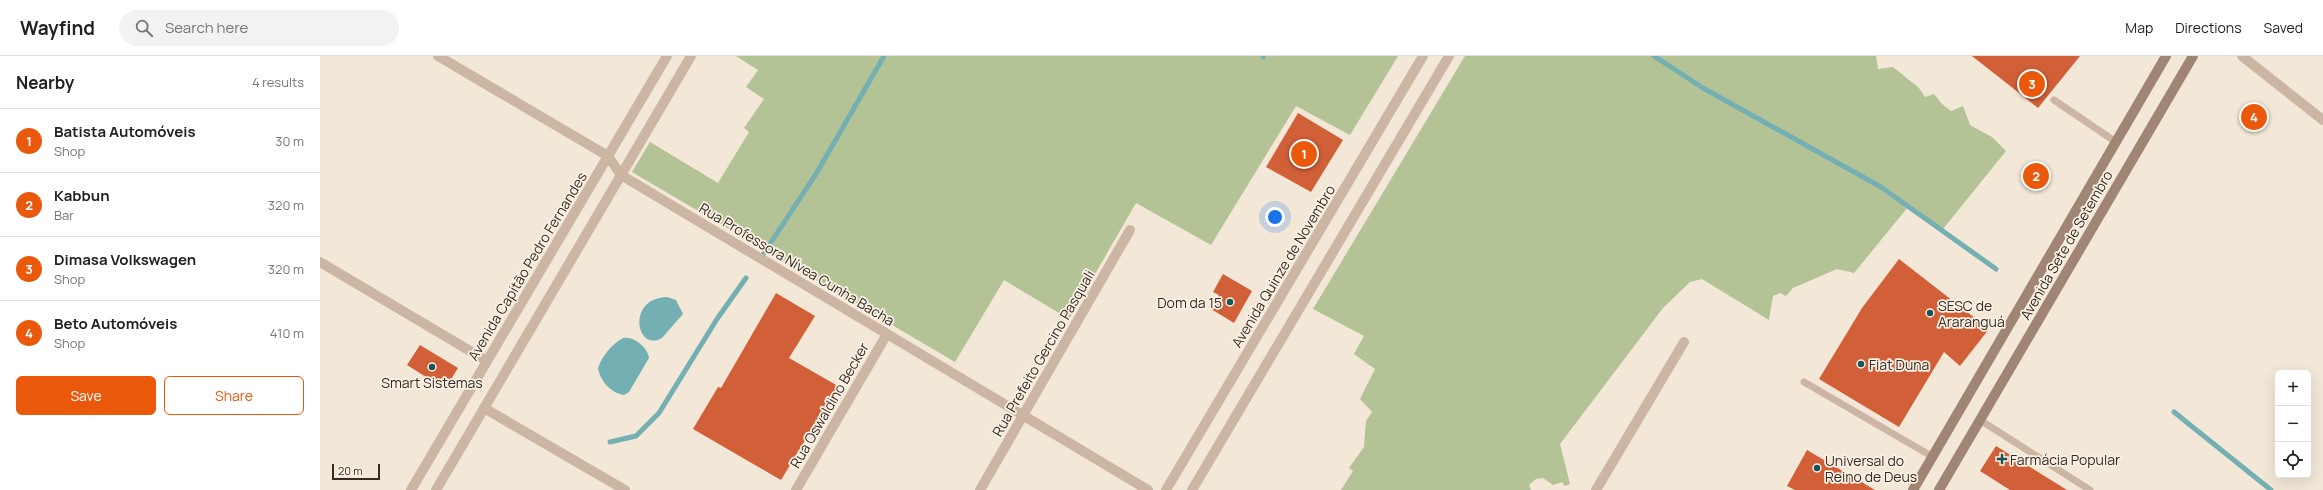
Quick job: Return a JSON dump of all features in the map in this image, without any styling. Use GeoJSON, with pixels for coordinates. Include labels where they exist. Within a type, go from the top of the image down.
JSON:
{"type":"FeatureCollection","features":[{"type":"Feature","properties":{"kind":"main road","name":"Avenida Sete de Setembro"},"geometry":{"type":"LineString","coordinates":[[1913,490],[2166,56]]}},
{"type":"Feature","properties":{"kind":"main road","name":"Avenida Sete de Setembro"},"geometry":{"type":"LineString","coordinates":[[1939,490],[2193,56]]}},
{"type":"Feature","properties":{"kind":"street","name":"Rua Professora Nívea Cunha Bacha"},"geometry":{"type":"LineString","coordinates":[[438,56],[608,156],[621,175],[1148,490]]}},
{"type":"Feature","properties":{"kind":"street","name":"Avenida Capitão Pedro Fernandes"},"geometry":{"type":"LineString","coordinates":[[411,490],[667,56]]}},
{"type":"Feature","properties":{"kind":"street"},"geometry":{"type":"LineString","coordinates":[[436,490],[691,56]]}},
{"type":"Feature","properties":{"kind":"street","name":"Avenida Quinze de Novembro"},"geometry":{"type":"LineString","coordinates":[[1166,490],[1423,56]]}},
{"type":"Feature","properties":{"kind":"street"},"geometry":{"type":"LineString","coordinates":[[1192,490],[1449,56]]}},
{"type":"Feature","properties":{"kind":"street"},"geometry":{"type":"LineString","coordinates":[[2242,56],[2323,120]]}},
{"type":"Feature","properties":{"kind":"street","name":"Rua Prefeito Gercino Pasquali"},"geometry":{"type":"LineString","coordinates":[[980,490],[1130,230]]}},
{"type":"Feature","properties":{"kind":"street"},"geometry":{"type":"LineString","coordinates":[[320,262],[487,361]]}},
{"type":"Feature","properties":{"kind":"street","name":"Rua Oswaldino Becker"},"geometry":{"type":"LineString","coordinates":[[796,490],[887,334]]}},
{"type":"Feature","properties":{"kind":"street"},"geometry":{"type":"LineString","coordinates":[[1596,490],[1684,342]]}},
{"type":"Feature","properties":{"kind":"street"},"geometry":{"type":"LineString","coordinates":[[484,408],[625,490]]}},
{"type":"Feature","properties":{"kind":"lane"},"geometry":{"type":"LineString","coordinates":[[2054,100],[2116,142]]}},
{"type":"Feature","properties":{"kind":"lane"},"geometry":{"type":"LineString","coordinates":[[1804,382],[1933,457]]}},
{"type":"Feature","properties":{"kind":"lane"},"geometry":{"type":"LineString","coordinates":[[1980,420],[2090,490]]}},
{"type":"Feature","properties":{"kind":"green space"},"geometry":{"type":"Polygon","coordinates":[[[736,56],[1398,56],[1350,135],[1296,106],[1211,245],[1136,203],[1069,319],[1004,280],[955,362],[632,172],[650,142],[718,183],[749,132],[744,128],[764,99],[746,87],[758,70],[736,56]]]}},
{"type":"Feature","properties":{"kind":"green space"},"geometry":{"type":"Polygon","coordinates":[[[1465,56],[1876,56],[1878,69],[1893,67],[1919,88],[1925,97],[1934,94],[1942,104],[1951,111],[1963,106],[1970,125],[1992,137],[2006,151],[1943,229],[1908,207],[1854,273],[1837,269],[1793,288],[1786,296],[1780,293],[1773,296],[1769,320],[1702,279],[1690,282],[1663,308],[1560,444],[1570,484],[1565,486],[1562,482],[1553,485],[1543,478],[1536,479],[1529,485],[1531,490],[1341,490],[1353,471],[1349,468],[1364,447],[1366,421],[1372,412],[1360,399],[1375,369],[1354,354],[1364,336],[1313,309],[1465,56]]]}},
{"type":"Feature","properties":{"kind":"water"},"geometry":{"type":"Polygon","coordinates":[[[667,297],[676,300],[683,314],[662,338],[653,341],[646,338],[641,332],[639,324],[641,314],[645,306],[654,300],[667,297]]]}},
{"type":"Feature","properties":{"kind":"water"},"geometry":{"type":"Polygon","coordinates":[[[623,338],[632,339],[640,344],[646,350],[649,358],[629,392],[624,395],[615,392],[607,386],[599,373],[598,368],[608,351],[623,338]]]}},
{"type":"Feature","properties":{"kind":"building"},"geometry":{"type":"Polygon","coordinates":[[[1972,56],[2080,56],[2038,108],[1972,56]]]}},
{"type":"Feature","properties":{"kind":"building"},"geometry":{"type":"Polygon","coordinates":[[[1298,113],[1343,140],[1311,192],[1266,167],[1298,113]]]}},
{"type":"Feature","properties":{"kind":"building"},"geometry":{"type":"Polygon","coordinates":[[[1899,259],[1989,329],[1960,366],[1944,352],[1899,427],[1819,379],[1862,308],[1899,259]]]}},
{"type":"Feature","properties":{"kind":"building","name":"Dom da 15"},"geometry":{"type":"Polygon","coordinates":[[[1223,274],[1252,291],[1234,323],[1211,309],[1219,295],[1213,292],[1223,274]]]}},
{"type":"Feature","properties":{"kind":"building"},"geometry":{"type":"Polygon","coordinates":[[[776,293],[815,316],[789,358],[838,386],[781,480],[693,429],[718,387],[721,388],[776,293]]]}},
{"type":"Feature","properties":{"kind":"building","name":"Smart Sistemas"},"geometry":{"type":"Polygon","coordinates":[[[420,345],[458,368],[445,389],[407,365],[420,345]]]}},
{"type":"Feature","properties":{"kind":"building","name":"Farmácia Popular"},"geometry":{"type":"Polygon","coordinates":[[[1996,446],[2067,490],[2010,490],[1980,471],[1996,446]]]}},
{"type":"Feature","properties":{"kind":"building","name":"Universal do Reino de Deus"},"geometry":{"type":"Polygon","coordinates":[[[1807,450],[1875,490],[1795,490],[1787,486],[1807,450]]]}},
{"type":"Feature","properties":{"kind":"waterway"},"geometry":{"type":"LineString","coordinates":[[764,253],[816,174],[884,56]]}},
{"type":"Feature","properties":{"kind":"waterway"},"geometry":{"type":"LineString","coordinates":[[1654,56],[1703,88],[1881,187],[1996,269]]}},
{"type":"Feature","properties":{"kind":"waterway"},"geometry":{"type":"LineString","coordinates":[[610,442],[636,436],[659,413],[717,319],[746,278]]}},
{"type":"Feature","properties":{"kind":"waterway"},"geometry":{"type":"LineString","coordinates":[[2174,412],[2271,490]]}},
{"type":"Feature","properties":{"kind":"place","name":"Dimasa Volkswagen"},"geometry":{"type":"Point","coordinates":[2032,84]}},
{"type":"Feature","properties":{"kind":"place","name":"Beto Automóveis"},"geometry":{"type":"Point","coordinates":[2254,117]}},
{"type":"Feature","properties":{"kind":"place","name":"Batista Automóveis"},"geometry":{"type":"Point","coordinates":[1304,154]}},
{"type":"Feature","properties":{"kind":"place","name":"Kabbun"},"geometry":{"type":"Point","coordinates":[2036,176]}},
{"type":"Feature","properties":{"kind":"place","name":"Dom da 15"},"geometry":{"type":"Point","coordinates":[1230,302]}},
{"type":"Feature","properties":{"kind":"place","name":"SESC de Araranguá"},"geometry":{"type":"Point","coordinates":[1930,313]}},
{"type":"Feature","properties":{"kind":"place","name":"Fiat Duna"},"geometry":{"type":"Point","coordinates":[1861,364]}},
{"type":"Feature","properties":{"kind":"place","name":"Smart Sistemas"},"geometry":{"type":"Point","coordinates":[432,367]}},
{"type":"Feature","properties":{"kind":"place","name":"Farmácia Popular"},"geometry":{"type":"Point","coordinates":[2002,459]}},
{"type":"Feature","properties":{"kind":"place","name":"Universal do Reino de Deus"},"geometry":{"type":"Point","coordinates":[1817,468]}}]}
